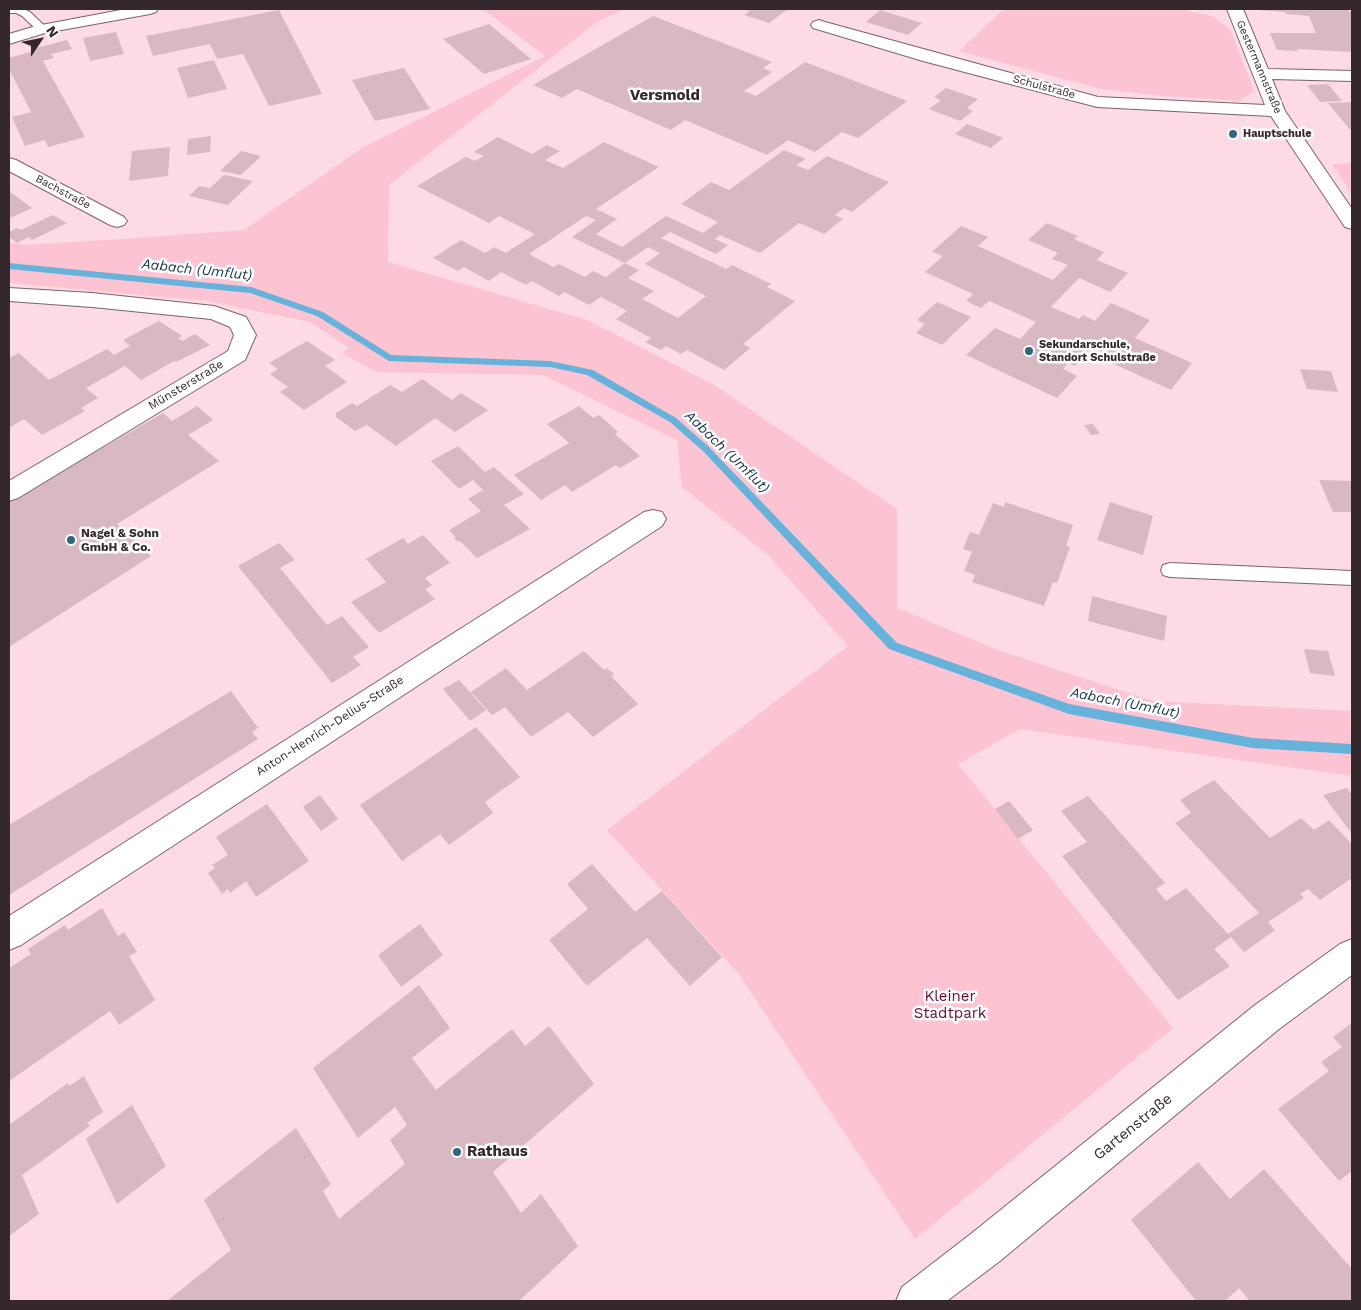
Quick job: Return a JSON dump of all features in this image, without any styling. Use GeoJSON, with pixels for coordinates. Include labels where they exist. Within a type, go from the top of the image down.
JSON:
{"type":"FeatureCollection","features":[{"type":"Feature","properties":{"kind":"street"},"geometry":{"type":"LineString","coordinates":[[9,39],[42,29],[150,9]]}},
{"type":"Feature","properties":{"kind":"street","name":"Gestermannstraße"},"geometry":{"type":"LineString","coordinates":[[1230,9],[1276,111],[1352,223]]}},
{"type":"Feature","properties":{"kind":"street","name":"Schulstraße"},"geometry":{"type":"LineString","coordinates":[[819,25],[1097,102],[1276,111]]}},
{"type":"Feature","properties":{"kind":"street"},"geometry":{"type":"LineString","coordinates":[[1260,74],[1352,76]]}},
{"type":"Feature","properties":{"kind":"street","name":"Bachstraße"},"geometry":{"type":"LineString","coordinates":[[9,164],[117,220]]}},
{"type":"Feature","properties":{"kind":"street","name":"Münsterstraße"},"geometry":{"type":"LineString","coordinates":[[9,294],[92,300],[214,313],[238,322],[245,335],[236,355],[9,492]]}},
{"type":"Feature","properties":{"kind":"street","name":"Anton-Henrich-Delius-Straße"},"geometry":{"type":"LineString","coordinates":[[9,934],[653,519]]}},
{"type":"Feature","properties":{"kind":"street","name":"Gartenstraße"},"geometry":{"type":"LineString","coordinates":[[916,1301],[986,1247],[1267,1017],[1352,954]]}},
{"type":"Feature","properties":{"kind":"lane"},"geometry":{"type":"LineString","coordinates":[[9,10],[18,10],[26,14],[42,29]]}},
{"type":"Feature","properties":{"kind":"lane"},"geometry":{"type":"LineString","coordinates":[[1170,570],[1352,578]]}},
{"type":"Feature","properties":{"kind":"green space","name":"Kleiner Stadtpark"},"geometry":{"type":"Polygon","coordinates":[[[483,9],[624,9],[597,22],[389,185],[388,262],[587,320],[711,383],[897,509],[897,608],[998,650],[1153,701],[1352,711],[1352,776],[1020,729],[958,764],[1173,1028],[915,1239],[738,973],[607,830],[848,646],[767,554],[682,487],[677,440],[543,375],[377,372],[342,353],[349,348],[310,322],[207,301],[9,283],[9,243],[25,245],[244,230],[362,148],[545,56],[483,9]]]}},
{"type":"Feature","properties":{"kind":"green space"},"geometry":{"type":"Polygon","coordinates":[[[1004,9],[1180,9],[1212,16],[1230,29],[1254,91],[1239,101],[1162,96],[1101,89],[959,51],[1004,9]]]}},
{"type":"Feature","properties":{"kind":"green space"},"geometry":{"type":"Polygon","coordinates":[[[1352,163],[1352,194],[1332,164],[1352,163]]]}},
{"type":"Feature","properties":{"kind":"building"},"geometry":{"type":"Polygon","coordinates":[[[744,9],[788,9],[769,23],[744,15],[750,11],[744,9]]]}},
{"type":"Feature","properties":{"kind":"building"},"geometry":{"type":"Polygon","coordinates":[[[1258,9],[1348,9],[1349,12],[1352,12],[1352,52],[1297,49],[1298,51],[1277,50],[1270,33],[1316,33],[1309,16],[1258,9]]]}},
{"type":"Feature","properties":{"kind":"building"},"geometry":{"type":"Polygon","coordinates":[[[279,10],[322,94],[269,106],[243,54],[217,59],[210,44],[153,56],[146,36],[279,10]]]}},
{"type":"Feature","properties":{"kind":"building"},"geometry":{"type":"Polygon","coordinates":[[[880,10],[922,23],[908,35],[866,22],[880,10]]]}},
{"type":"Feature","properties":{"kind":"building"},"geometry":{"type":"Polygon","coordinates":[[[653,16],[772,62],[763,68],[772,72],[744,91],[756,96],[805,62],[907,101],[858,138],[842,132],[815,152],[788,140],[767,155],[685,120],[671,130],[577,89],[562,98],[533,85],[653,16]]]}},
{"type":"Feature","properties":{"kind":"building"},"geometry":{"type":"Polygon","coordinates":[[[489,24],[531,59],[484,74],[443,39],[489,24]]]}},
{"type":"Feature","properties":{"kind":"building"},"geometry":{"type":"Polygon","coordinates":[[[116,32],[124,54],[90,61],[83,38],[116,32]]]}},
{"type":"Feature","properties":{"kind":"building"},"geometry":{"type":"Polygon","coordinates":[[[67,40],[72,49],[51,54],[54,58],[43,61],[85,137],[48,147],[45,140],[25,146],[12,117],[31,112],[9,69],[9,58],[37,50],[36,48],[67,40]]]}},
{"type":"Feature","properties":{"kind":"building"},"geometry":{"type":"Polygon","coordinates":[[[214,60],[227,89],[188,98],[177,68],[214,60]]]}},
{"type":"Feature","properties":{"kind":"building"},"geometry":{"type":"Polygon","coordinates":[[[404,68],[430,109],[375,121],[352,80],[404,68]]]}},
{"type":"Feature","properties":{"kind":"building"},"geometry":{"type":"Polygon","coordinates":[[[1328,84],[1342,101],[1320,102],[1307,85],[1328,84]]]}},
{"type":"Feature","properties":{"kind":"building"},"geometry":{"type":"Polygon","coordinates":[[[946,88],[978,99],[967,108],[973,111],[960,121],[929,109],[941,100],[934,97],[946,88]]]}},
{"type":"Feature","properties":{"kind":"building"},"geometry":{"type":"Polygon","coordinates":[[[1352,102],[1352,132],[1328,103],[1352,102]]]}},
{"type":"Feature","properties":{"kind":"building"},"geometry":{"type":"Polygon","coordinates":[[[967,124],[1003,138],[991,148],[955,134],[967,124]]]}},
{"type":"Feature","properties":{"kind":"building"},"geometry":{"type":"Polygon","coordinates":[[[211,136],[210,152],[187,155],[188,139],[211,136]]]}},
{"type":"Feature","properties":{"kind":"building"},"geometry":{"type":"Polygon","coordinates":[[[498,137],[532,154],[547,145],[560,151],[545,160],[563,168],[604,142],[659,167],[596,209],[617,219],[596,234],[622,247],[666,216],[703,233],[718,222],[681,204],[711,182],[729,190],[784,150],[806,159],[796,165],[808,170],[827,156],[889,182],[852,212],[844,208],[835,215],[843,219],[824,234],[799,223],[760,253],[720,235],[715,239],[728,245],[716,254],[670,232],[661,238],[726,269],[732,265],[771,284],[767,287],[795,301],[743,344],[750,348],[724,370],[687,350],[681,354],[666,346],[661,350],[645,342],[651,338],[616,319],[627,311],[601,297],[589,305],[564,292],[559,296],[532,281],[526,285],[501,272],[489,281],[464,267],[458,271],[433,258],[461,240],[485,253],[494,247],[506,253],[535,234],[499,216],[489,223],[417,186],[466,157],[475,161],[484,156],[474,152],[498,137]],[[586,216],[529,254],[553,267],[559,264],[585,277],[593,271],[606,277],[625,263],[572,237],[596,220],[586,216]],[[648,247],[625,263],[639,270],[628,278],[654,291],[642,299],[678,318],[706,296],[645,264],[660,253],[648,247]]]}},
{"type":"Feature","properties":{"kind":"building"},"geometry":{"type":"Polygon","coordinates":[[[170,147],[168,176],[129,181],[132,151],[170,147]]]}},
{"type":"Feature","properties":{"kind":"building"},"geometry":{"type":"Polygon","coordinates":[[[241,151],[261,156],[241,175],[220,171],[241,151]]]}},
{"type":"Feature","properties":{"kind":"building"},"geometry":{"type":"Polygon","coordinates":[[[224,175],[253,181],[228,205],[189,196],[199,186],[210,188],[224,175]]]}},
{"type":"Feature","properties":{"kind":"building"},"geometry":{"type":"Polygon","coordinates":[[[9,191],[32,208],[10,218],[9,191]]]}},
{"type":"Feature","properties":{"kind":"building"},"geometry":{"type":"Polygon","coordinates":[[[53,215],[67,223],[32,240],[29,237],[17,243],[9,237],[9,232],[17,228],[21,230],[53,215]]]}},
{"type":"Feature","properties":{"kind":"building"},"geometry":{"type":"Polygon","coordinates":[[[1047,223],[1078,236],[1074,239],[1104,252],[1097,260],[1128,273],[1110,292],[1079,278],[1051,307],[1079,319],[1083,315],[1095,321],[1111,303],[1150,320],[1135,338],[1192,363],[1171,390],[1112,363],[1117,358],[1092,347],[1075,366],[1068,363],[1063,369],[1077,376],[1057,398],[966,355],[995,328],[1020,339],[1036,322],[989,301],[981,308],[966,301],[973,294],[925,272],[943,256],[932,252],[961,226],[988,237],[978,246],[1053,280],[1068,265],[1052,259],[1058,253],[1028,240],[1047,223]]]}},
{"type":"Feature","properties":{"kind":"building"},"geometry":{"type":"Polygon","coordinates":[[[937,302],[971,317],[942,345],[916,333],[925,324],[917,320],[937,302]]]}},
{"type":"Feature","properties":{"kind":"building"},"geometry":{"type":"Polygon","coordinates":[[[159,321],[182,336],[178,338],[182,341],[195,334],[210,345],[176,362],[174,361],[141,380],[125,366],[86,388],[98,398],[81,408],[85,411],[42,435],[24,419],[9,428],[9,358],[19,353],[49,380],[107,349],[114,355],[130,346],[123,340],[159,321]]]}},
{"type":"Feature","properties":{"kind":"building"},"geometry":{"type":"Polygon","coordinates":[[[307,341],[335,360],[325,366],[347,382],[304,410],[280,392],[288,387],[270,374],[278,369],[269,363],[307,341]]]}},
{"type":"Feature","properties":{"kind":"building"},"geometry":{"type":"Polygon","coordinates":[[[1300,369],[1331,371],[1338,392],[1307,389],[1300,369]]]}},
{"type":"Feature","properties":{"kind":"building"},"geometry":{"type":"Polygon","coordinates":[[[422,379],[452,400],[461,393],[488,410],[455,432],[435,418],[396,446],[367,425],[355,431],[336,417],[336,413],[352,403],[357,406],[390,385],[402,392],[422,379]]]}},
{"type":"Feature","properties":{"kind":"building","name":"Nagel & Sohn GmbH & Co."},"geometry":{"type":"Polygon","coordinates":[[[197,406],[213,420],[188,435],[219,461],[117,524],[151,556],[9,647],[9,502],[163,413],[172,421],[197,406]]]}},
{"type":"Feature","properties":{"kind":"building"},"geometry":{"type":"Polygon","coordinates":[[[579,406],[593,418],[599,415],[618,432],[615,434],[640,456],[620,468],[616,465],[572,492],[565,485],[541,500],[514,475],[569,443],[547,424],[579,406]]]}},
{"type":"Feature","properties":{"kind":"building"},"geometry":{"type":"Polygon","coordinates":[[[1093,424],[1100,434],[1091,435],[1084,425],[1093,424]]]}},
{"type":"Feature","properties":{"kind":"building"},"geometry":{"type":"Polygon","coordinates":[[[458,446],[485,472],[494,467],[524,494],[504,505],[530,529],[477,558],[460,541],[458,542],[454,538],[456,537],[449,530],[481,511],[468,499],[483,490],[473,480],[459,489],[431,461],[458,446]]]}},
{"type":"Feature","properties":{"kind":"building"},"geometry":{"type":"Polygon","coordinates":[[[1319,480],[1352,481],[1352,512],[1333,512],[1319,480]]]}},
{"type":"Feature","properties":{"kind":"building"},"geometry":{"type":"Polygon","coordinates":[[[1005,502],[1073,525],[1066,546],[1070,547],[1057,583],[1053,582],[1044,606],[972,582],[975,575],[964,571],[972,552],[963,549],[970,532],[979,535],[993,503],[1004,507],[1005,502]]]}},
{"type":"Feature","properties":{"kind":"building"},"geometry":{"type":"Polygon","coordinates":[[[1110,502],[1153,516],[1143,555],[1097,540],[1110,502]]]}},
{"type":"Feature","properties":{"kind":"building"},"geometry":{"type":"Polygon","coordinates":[[[423,535],[450,563],[425,578],[432,585],[425,589],[435,599],[379,633],[351,602],[386,582],[366,559],[403,538],[408,544],[423,535]]]}},
{"type":"Feature","properties":{"kind":"building"},"geometry":{"type":"Polygon","coordinates":[[[279,543],[295,560],[280,568],[327,625],[342,616],[369,647],[353,657],[361,665],[332,683],[238,566],[279,543]]]}},
{"type":"Feature","properties":{"kind":"building"},"geometry":{"type":"Polygon","coordinates":[[[1092,596],[1167,616],[1164,641],[1088,621],[1092,596]]]}},
{"type":"Feature","properties":{"kind":"building"},"geometry":{"type":"Polygon","coordinates":[[[1304,649],[1328,651],[1335,676],[1310,673],[1304,649]]]}},
{"type":"Feature","properties":{"kind":"building"},"geometry":{"type":"Polygon","coordinates":[[[584,651],[604,670],[607,668],[614,674],[611,676],[638,704],[593,737],[568,712],[531,737],[505,707],[492,715],[471,692],[506,668],[527,690],[584,651]]]}},
{"type":"Feature","properties":{"kind":"building"},"geometry":{"type":"Polygon","coordinates":[[[459,680],[486,710],[470,721],[443,689],[459,680]]]}},
{"type":"Feature","properties":{"kind":"building"},"geometry":{"type":"Polygon","coordinates":[[[231,691],[258,728],[252,732],[258,739],[9,895],[9,825],[231,691]]]}},
{"type":"Feature","properties":{"kind":"building"},"geometry":{"type":"Polygon","coordinates":[[[476,727],[520,777],[485,802],[493,813],[449,845],[440,834],[402,861],[360,805],[476,727]]]}},
{"type":"Feature","properties":{"kind":"building"},"geometry":{"type":"Polygon","coordinates":[[[1214,780],[1270,838],[1301,818],[1314,830],[1329,820],[1352,844],[1352,878],[1320,900],[1308,889],[1300,894],[1304,898],[1268,922],[1275,930],[1244,952],[1231,937],[1214,949],[1230,966],[1178,1000],[1062,856],[1087,842],[1061,811],[1088,796],[1165,883],[1156,889],[1166,901],[1186,888],[1228,934],[1259,913],[1175,823],[1191,813],[1180,800],[1214,780]]]}},
{"type":"Feature","properties":{"kind":"building"},"geometry":{"type":"Polygon","coordinates":[[[1347,788],[1352,795],[1352,834],[1323,795],[1347,788]]]}},
{"type":"Feature","properties":{"kind":"building"},"geometry":{"type":"Polygon","coordinates":[[[320,795],[338,819],[321,831],[303,807],[320,795]]]}},
{"type":"Feature","properties":{"kind":"building"},"geometry":{"type":"Polygon","coordinates":[[[1009,801],[1033,830],[1018,839],[995,809],[1009,801]]]}},
{"type":"Feature","properties":{"kind":"building"},"geometry":{"type":"Polygon","coordinates":[[[267,804],[309,861],[256,897],[246,881],[230,893],[228,889],[222,894],[208,873],[215,868],[212,865],[228,855],[216,837],[267,804]]]}},
{"type":"Feature","properties":{"kind":"building"},"geometry":{"type":"Polygon","coordinates":[[[592,864],[635,912],[662,891],[722,957],[690,986],[647,938],[587,986],[549,940],[588,909],[567,884],[592,864]]]}},
{"type":"Feature","properties":{"kind":"building"},"geometry":{"type":"Polygon","coordinates":[[[102,908],[118,936],[124,932],[137,952],[129,956],[155,1000],[119,1025],[110,1011],[9,1081],[9,968],[31,954],[28,949],[65,925],[68,930],[102,908]]]}},
{"type":"Feature","properties":{"kind":"building"},"geometry":{"type":"Polygon","coordinates":[[[420,924],[443,955],[401,987],[378,955],[420,924]]]}},
{"type":"Feature","properties":{"kind":"building","name":"Rathaus"},"geometry":{"type":"Polygon","coordinates":[[[419,985],[450,1028],[412,1058],[436,1090],[512,1029],[525,1046],[549,1026],[594,1084],[493,1172],[521,1213],[541,1194],[578,1246],[519,1301],[167,1301],[231,1250],[204,1200],[296,1128],[331,1184],[323,1191],[339,1219],[405,1164],[390,1140],[407,1125],[395,1107],[358,1138],[313,1068],[419,985]]]}},
{"type":"Feature","properties":{"kind":"building"},"geometry":{"type":"Polygon","coordinates":[[[1352,1023],[1352,1171],[1339,1181],[1278,1109],[1329,1071],[1321,1062],[1342,1047],[1333,1037],[1352,1023]]]}},
{"type":"Feature","properties":{"kind":"building"},"geometry":{"type":"Polygon","coordinates":[[[84,1076],[103,1112],[87,1123],[90,1126],[22,1175],[39,1214],[9,1236],[9,1125],[68,1083],[69,1086],[84,1076]]]}},
{"type":"Feature","properties":{"kind":"building"},"geometry":{"type":"Polygon","coordinates":[[[132,1105],[166,1166],[117,1204],[86,1139],[132,1105]]]}},
{"type":"Feature","properties":{"kind":"building"},"geometry":{"type":"Polygon","coordinates":[[[1198,1162],[1230,1199],[1264,1169],[1352,1269],[1352,1301],[1250,1301],[1239,1288],[1225,1301],[1196,1301],[1131,1220],[1198,1162]]]}},
{"type":"Feature","properties":{"kind":"waterway","name":"Aabach (Umflut)"},"geometry":{"type":"LineString","coordinates":[[9,266],[251,290],[320,314],[389,358],[550,364],[590,372],[673,420],[706,449],[893,646],[1069,709],[1253,743],[1352,749]]}},
{"type":"Feature","properties":{"kind":"place","name":"Hauptschule"},"geometry":{"type":"Point","coordinates":[1233,134]}},
{"type":"Feature","properties":{"kind":"place","name":"Sekundarschule, Standort Schulstraße"},"geometry":{"type":"Point","coordinates":[1029,351]}},
{"type":"Feature","properties":{"kind":"place","name":"Nagel & Sohn GmbH & Co."},"geometry":{"type":"Point","coordinates":[71,540]}},
{"type":"Feature","properties":{"kind":"place","name":"Rathaus"},"geometry":{"type":"Point","coordinates":[457,1152]}},
{"type":"Feature","properties":{"kind":"district","name":"Versmold"},"geometry":{"type":"Point","coordinates":[665,96]}}]}
